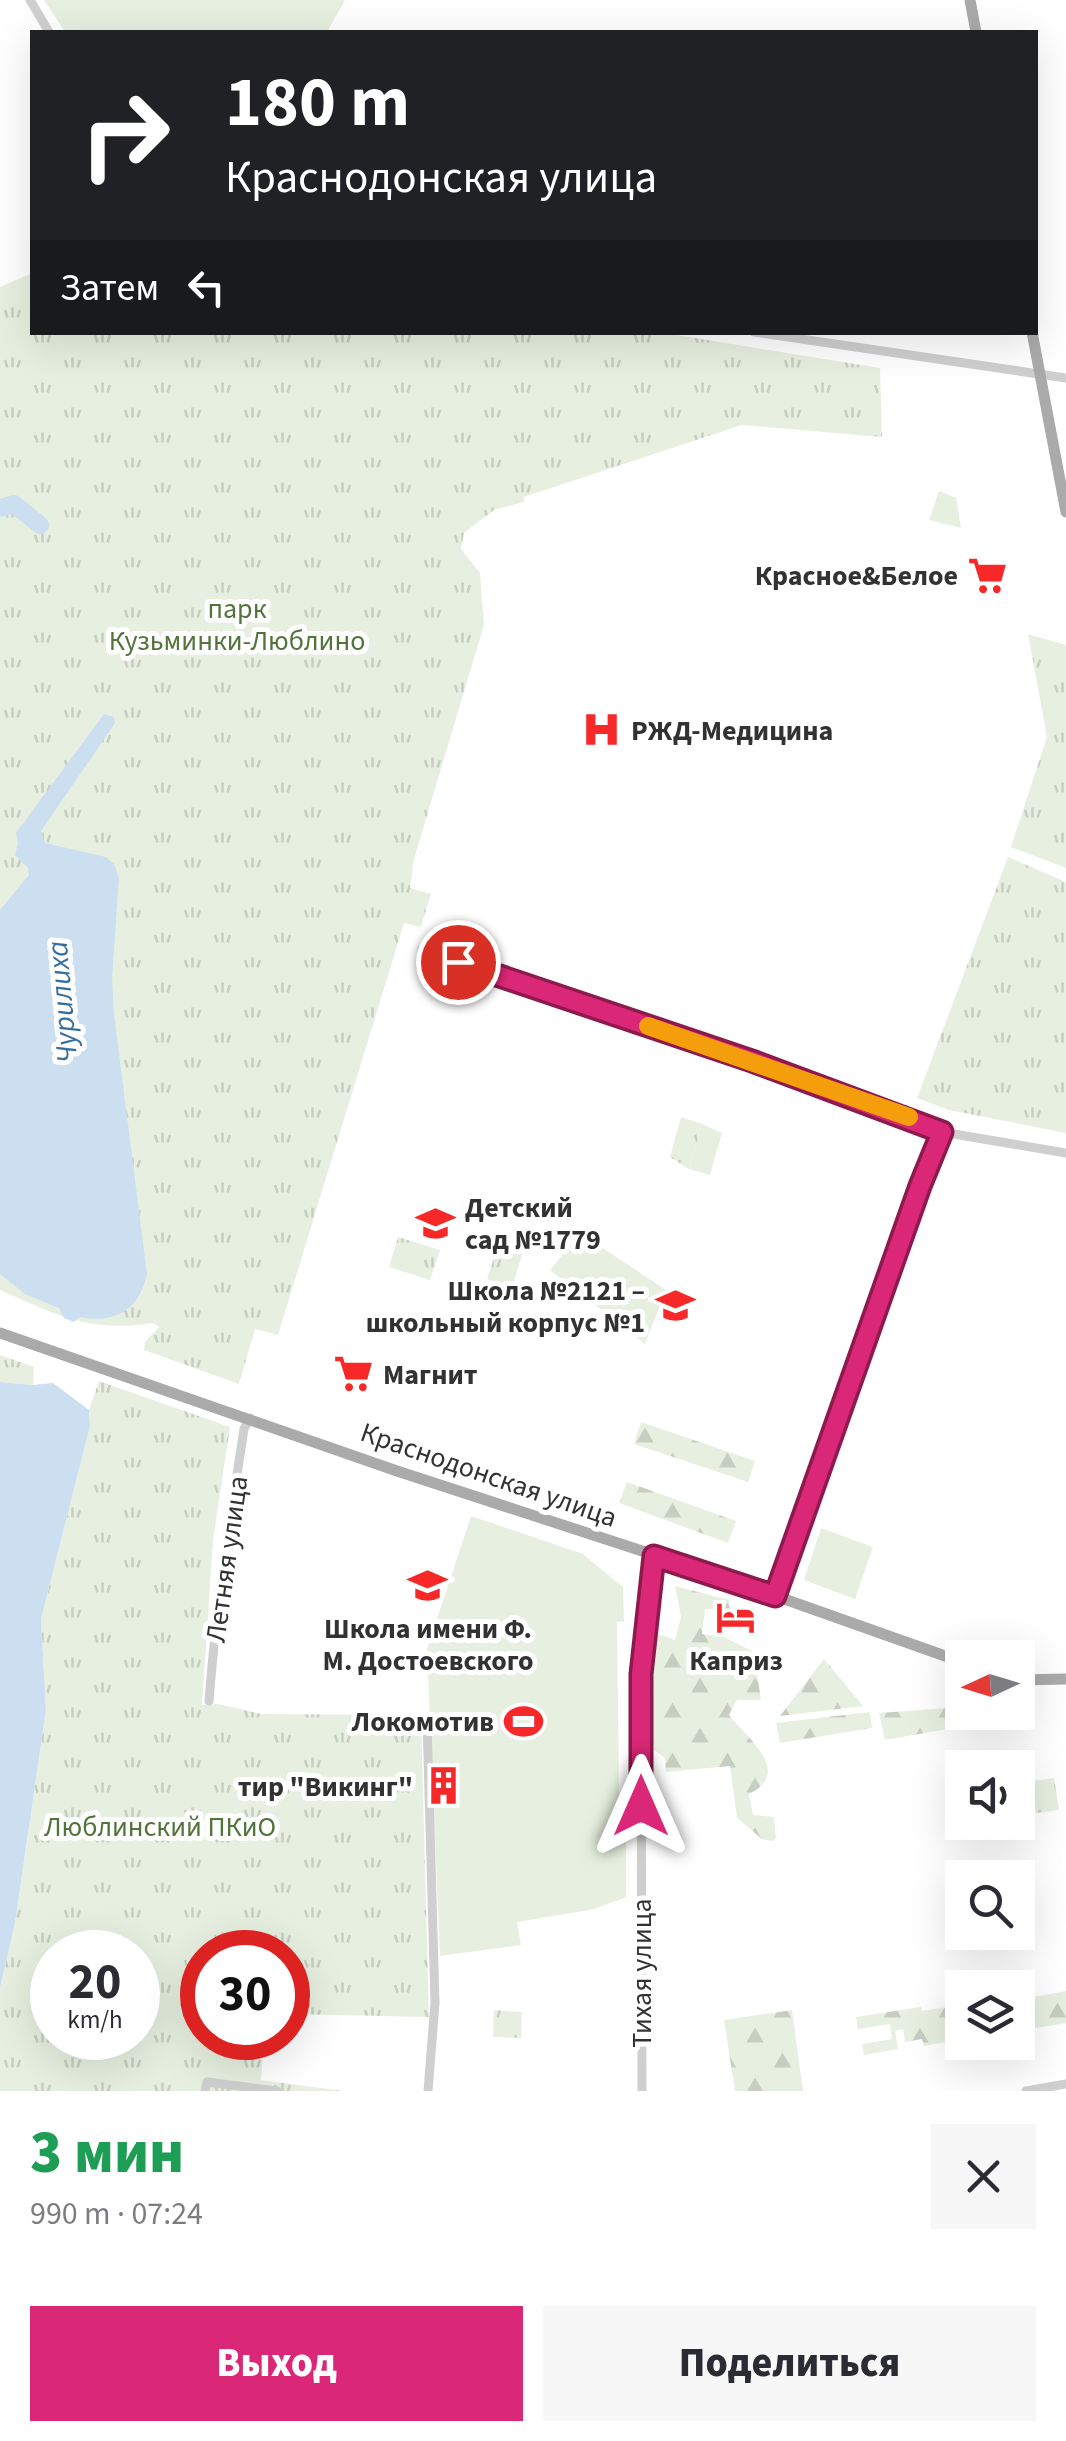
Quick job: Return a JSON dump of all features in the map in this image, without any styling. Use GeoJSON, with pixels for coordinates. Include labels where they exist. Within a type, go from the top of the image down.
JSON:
{"type":"FeatureCollection","features":[{"type":"Feature","properties":{"kind":"main road"},"geometry":{"type":"LineString","coordinates":[[970,0],[976,30]]}},
{"type":"Feature","properties":{"kind":"main road"},"geometry":{"type":"LineString","coordinates":[[1033,335],[1066,512]]}},
{"type":"Feature","properties":{"kind":"main road","name":"Краснодонская улица"},"geometry":{"type":"LineString","coordinates":[[0,1332],[396,1471],[945,1656]]}},
{"type":"Feature","properties":{"kind":"main road"},"geometry":{"type":"LineString","coordinates":[[1035,1680],[1066,1679]]}},
{"type":"Feature","properties":{"kind":"street"},"geometry":{"type":"LineString","coordinates":[[30,0],[49,30]]}},
{"type":"Feature","properties":{"kind":"street"},"geometry":{"type":"LineString","coordinates":[[775,335],[1066,378]]}},
{"type":"Feature","properties":{"kind":"street"},"geometry":{"type":"LineString","coordinates":[[422,949],[767,1066],[942,1132],[1066,1153]]}},
{"type":"Feature","properties":{"kind":"street"},"geometry":{"type":"LineString","coordinates":[[775,1596],[942,1132]]}},
{"type":"Feature","properties":{"kind":"street","name":"Летняя улица"},"geometry":{"type":"LineString","coordinates":[[210,1701],[231,1514],[244,1430],[250,1418]]}},
{"type":"Feature","properties":{"kind":"street","name":"Тихая улица"},"geometry":{"type":"LineString","coordinates":[[642,2091],[641,1674],[654,1556]]}},
{"type":"Feature","properties":{"kind":"street"},"geometry":{"type":"LineString","coordinates":[[427,1721],[434,2003],[428,2091]]}},
{"type":"Feature","properties":{"kind":"street"},"geometry":{"type":"LineString","coordinates":[[1026,2091],[1066,2084]]}},
{"type":"Feature","properties":{"kind":"street"},"geometry":{"type":"LineString","coordinates":[[206,2087],[277,2091]]}},
{"type":"Feature","properties":{"kind":"green space"},"geometry":{"type":"Polygon","coordinates":[[[44,0],[345,0],[328,30],[64,30],[44,0]]]}},
{"type":"Feature","properties":{"kind":"green space","name":"парк Кузьминки-Люблино"},"geometry":{"type":"Polygon","coordinates":[[[30,274],[30,335],[676,335],[880,368],[882,437],[742,425],[524,497],[524,502],[494,510],[464,533],[461,549],[480,573],[484,625],[414,859],[410,888],[431,894],[421,927],[404,923],[278,1335],[255,1329],[239,1384],[144,1350],[145,1342],[159,1327],[153,1323],[92,1324],[0,1290],[0,287],[30,274]]]}},
{"type":"Feature","properties":{"kind":"green space"},"geometry":{"type":"Polygon","coordinates":[[[939,491],[956,498],[961,528],[929,520],[939,491]]]}},
{"type":"Feature","properties":{"kind":"green space"},"geometry":{"type":"Polygon","coordinates":[[[1028,634],[1066,645],[1066,868],[1011,847],[1047,737],[1028,634]]]}},
{"type":"Feature","properties":{"kind":"green space"},"geometry":{"type":"Polygon","coordinates":[[[1008,857],[1066,882],[1066,1133],[949,1110],[917,1098],[1008,857]]]}},
{"type":"Feature","properties":{"kind":"green space"},"geometry":{"type":"Polygon","coordinates":[[[681,1117],[702,1124],[689,1169],[670,1157],[681,1117]]]}},
{"type":"Feature","properties":{"kind":"green space"},"geometry":{"type":"Polygon","coordinates":[[[702,1124],[722,1133],[710,1175],[689,1169],[702,1124]]]}},
{"type":"Feature","properties":{"kind":"green space"},"geometry":{"type":"Polygon","coordinates":[[[529,1231],[512,1288],[487,1279],[496,1252],[529,1231]]]}},
{"type":"Feature","properties":{"kind":"green space"},"geometry":{"type":"Polygon","coordinates":[[[580,1233],[666,1290],[645,1344],[550,1270],[580,1233]]]}},
{"type":"Feature","properties":{"kind":"green space"},"geometry":{"type":"Polygon","coordinates":[[[398,1237],[440,1250],[430,1280],[389,1267],[398,1237]]]}},
{"type":"Feature","properties":{"kind":"green space"},"geometry":{"type":"Polygon","coordinates":[[[0,1355],[34,1367],[33,1385],[0,1382],[0,1355]]]}},
{"type":"Feature","properties":{"kind":"green space","name":"Люблинский ПКиО"},"geometry":{"type":"Polygon","coordinates":[[[99,1381],[230,1427],[213,1540],[202,1705],[218,1704],[261,1714],[421,1715],[429,2017],[310,2014],[310,1930],[180,1930],[180,2060],[262,2060],[261,2080],[343,2091],[0,2091],[0,1988],[15,1923],[46,1710],[41,1619],[90,1426],[89,1410],[99,1381]]]}},
{"type":"Feature","properties":{"kind":"green space"},"geometry":{"type":"Polygon","coordinates":[[[641,1422],[755,1461],[748,1482],[634,1444],[641,1422]]]}},
{"type":"Feature","properties":{"kind":"green space"},"geometry":{"type":"Polygon","coordinates":[[[627,1482],[736,1521],[728,1543],[619,1503],[627,1482]]]}},
{"type":"Feature","properties":{"kind":"green space","name":"Локомотив"},"geometry":{"type":"Polygon","coordinates":[[[471,1516],[583,1554],[623,1587],[624,1621],[617,1622],[619,1793],[626,1809],[626,1897],[595,1909],[517,1922],[521,1945],[440,1956],[427,1649],[471,1516]]]}},
{"type":"Feature","properties":{"kind":"green space"},"geometry":{"type":"Polygon","coordinates":[[[821,1528],[873,1547],[855,1599],[804,1580],[821,1528]]]}},
{"type":"Feature","properties":{"kind":"green space"},"geometry":{"type":"Polygon","coordinates":[[[675,1586],[729,1600],[730,1611],[705,1609],[702,1634],[724,1637],[754,1652],[761,1700],[737,1700],[729,1715],[756,1745],[767,1766],[762,1785],[749,1794],[753,1815],[774,1817],[776,1839],[772,1841],[762,1839],[737,1818],[730,1766],[666,1772],[665,1758],[647,1745],[651,1631],[675,1640],[681,1617],[675,1586]]]}},
{"type":"Feature","properties":{"kind":"green space"},"geometry":{"type":"Polygon","coordinates":[[[824,1659],[863,1706],[780,1716],[824,1659]]]}},
{"type":"Feature","properties":{"kind":"green space"},"geometry":{"type":"Polygon","coordinates":[[[945,1708],[945,1730],[885,1740],[879,1713],[945,1708]]]}},
{"type":"Feature","properties":{"kind":"green space"},"geometry":{"type":"Polygon","coordinates":[[[870,1712],[872,1728],[780,1743],[776,1723],[870,1712]]]}},
{"type":"Feature","properties":{"kind":"green space"},"geometry":{"type":"Polygon","coordinates":[[[1054,1778],[1059,1810],[1036,1813],[1035,1781],[1054,1778]]]}},
{"type":"Feature","properties":{"kind":"green space"},"geometry":{"type":"Polygon","coordinates":[[[1066,1991],[1066,2023],[1035,2028],[1035,1997],[1066,1991]]]}},
{"type":"Feature","properties":{"kind":"green space"},"geometry":{"type":"Polygon","coordinates":[[[921,2007],[922,2011],[945,2007],[945,2042],[924,2046],[922,2039],[905,2042],[903,2029],[895,2031],[898,2049],[864,2055],[862,2044],[892,2039],[890,2024],[858,2029],[856,2017],[921,2007]]]}},
{"type":"Feature","properties":{"kind":"green space"},"geometry":{"type":"Polygon","coordinates":[[[494,2010],[522,2012],[521,2038],[493,2037],[494,2010]]]}},
{"type":"Feature","properties":{"kind":"green space"},"geometry":{"type":"Polygon","coordinates":[[[792,2010],[803,2091],[735,2091],[724,2020],[792,2010]]]}},
{"type":"Feature","properties":{"kind":"water"},"geometry":{"type":"Polygon","coordinates":[[[104,714],[114,717],[115,723],[41,831],[45,843],[106,857],[114,864],[119,878],[112,977],[114,1014],[147,1274],[138,1297],[123,1312],[103,1318],[79,1317],[74,1322],[64,1318],[59,1308],[25,1294],[0,1274],[0,910],[29,875],[28,868],[15,855],[16,833],[104,714]]]}},
{"type":"Feature","properties":{"kind":"water"},"geometry":{"type":"Polygon","coordinates":[[[0,1382],[53,1383],[89,1410],[90,1426],[41,1619],[46,1710],[15,1923],[0,1988],[0,1382]]]}},
{"type":"Feature","properties":{"kind":"waterway","name":"Чурилиха"},"geometry":{"type":"LineString","coordinates":[[0,508],[14,504],[40,525]]}},
{"type":"Feature","properties":{"kind":"slow traffic"},"geometry":{"type":"LineString","coordinates":[[648,1026],[909,1117]]}},
{"type":"Feature","properties":{"kind":"place","name":"Красное&Белое"},"geometry":{"type":"Point","coordinates":[988,575]}},
{"type":"Feature","properties":{"kind":"place","name":"РЖД-Медицина"},"geometry":{"type":"Point","coordinates":[601,730]}},
{"type":"Feature","properties":{"kind":"place","name":"Детский сад №1779"},"geometry":{"type":"Point","coordinates":[435,1223]}},
{"type":"Feature","properties":{"kind":"place","name":"Школа №2121 – школьный корпус №1"},"geometry":{"type":"Point","coordinates":[675,1306]}},
{"type":"Feature","properties":{"kind":"place","name":"Магнит"},"geometry":{"type":"Point","coordinates":[353,1374]}},
{"type":"Feature","properties":{"kind":"place","name":"Школа имени Ф. М. Достоевского"},"geometry":{"type":"Point","coordinates":[428,1585]}},
{"type":"Feature","properties":{"kind":"place","name":"Каприз"},"geometry":{"type":"Point","coordinates":[736,1618]}},
{"type":"Feature","properties":{"kind":"place","name":"Локомотив"},"geometry":{"type":"Point","coordinates":[524,1721]}},
{"type":"Feature","properties":{"kind":"place","name":"тир \"Викинг\""},"geometry":{"type":"Point","coordinates":[443,1786]}},
{"type":"Feature","properties":{"kind":"route"},"geometry":{"type":"LineString","coordinates":[[458,962],[752,1061],[942,1132],[775,1596],[654,1556],[641,1674],[641,1806]]}}]}
